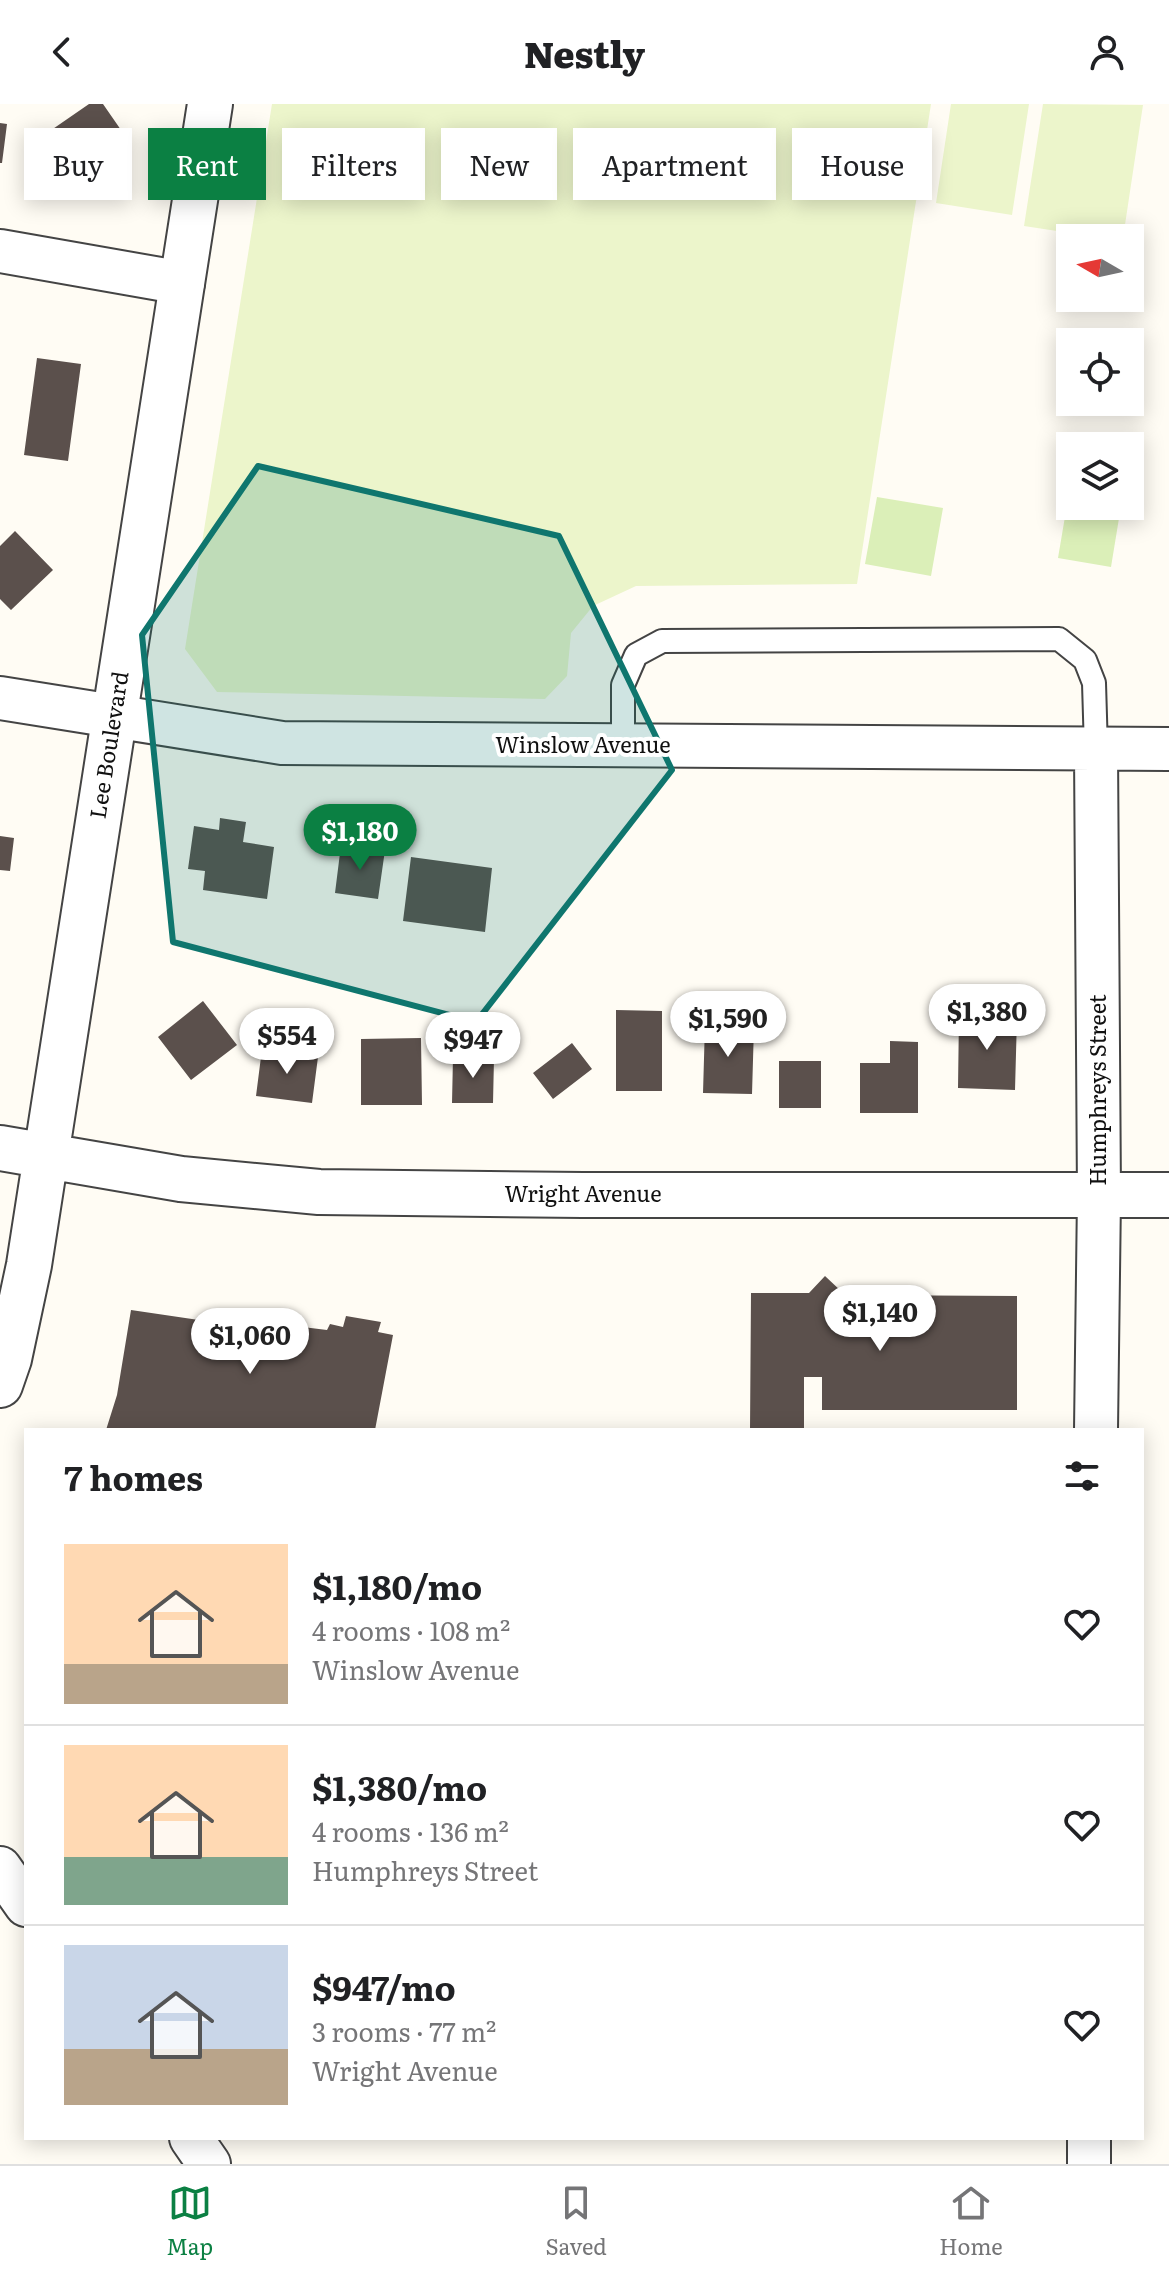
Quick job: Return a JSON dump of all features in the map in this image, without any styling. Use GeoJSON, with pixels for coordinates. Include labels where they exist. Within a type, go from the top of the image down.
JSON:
{"type":"FeatureCollection","features":[{"type":"Feature","properties":{"kind":"street","name":"Lee Boulevard"},"geometry":{"type":"LineString","coordinates":[[0,1385],[9,1359],[29,1265],[210,104]]}},
{"type":"Feature","properties":{"kind":"street"},"geometry":{"type":"LineString","coordinates":[[0,251],[183,283]]}},
{"type":"Feature","properties":{"kind":"street","name":"Winslow Avenue"},"geometry":{"type":"LineString","coordinates":[[0,698],[282,743],[1169,749]]}},
{"type":"Feature","properties":{"kind":"street","name":"Humphreys Street"},"geometry":{"type":"LineString","coordinates":[[1096,750],[1099,1196],[1096,1428]]}},
{"type":"Feature","properties":{"kind":"street","name":"Wright Avenue"},"geometry":{"type":"LineString","coordinates":[[0,1148],[181,1179],[319,1192],[1169,1195]]}},
{"type":"Feature","properties":{"kind":"street"},"geometry":{"type":"LineString","coordinates":[[0,1868],[24,1902]]}},
{"type":"Feature","properties":{"kind":"street"},"geometry":{"type":"LineString","coordinates":[[1089,2140],[1089,2164]]}},
{"type":"Feature","properties":{"kind":"lane"},"geometry":{"type":"LineString","coordinates":[[623,746],[623,685],[636,655],[662,641],[1059,639],[1085,660],[1094,683],[1096,750]]}},
{"type":"Feature","properties":{"kind":"highlighted area"},"geometry":{"type":"Polygon","coordinates":[[[258,466],[559,536],[672,770],[476,1022],[173,942],[142,635],[258,466]]]}},
{"type":"Feature","properties":{"kind":"green space"},"geometry":{"type":"Polygon","coordinates":[[[272,104],[931,104],[927,128],[792,128],[792,200],[916,200],[857,584],[636,586],[593,606],[571,633],[567,676],[545,699],[217,692],[185,649],[257,200],[266,200],[266,142],[272,104]]]}},
{"type":"Feature","properties":{"kind":"green space"},"geometry":{"type":"Polygon","coordinates":[[[951,104],[1029,104],[1012,215],[936,203],[951,104]]]}},
{"type":"Feature","properties":{"kind":"green space"},"geometry":{"type":"Polygon","coordinates":[[[1043,104],[1143,105],[1125,224],[1056,224],[1056,231],[1024,226],[1043,104]]]}},
{"type":"Feature","properties":{"kind":"green space"},"geometry":{"type":"Polygon","coordinates":[[[877,497],[943,508],[931,576],[865,564],[877,497]]]}},
{"type":"Feature","properties":{"kind":"green space"},"geometry":{"type":"Polygon","coordinates":[[[1064,520],[1119,520],[1111,567],[1058,558],[1064,520]]]}},
{"type":"Feature","properties":{"kind":"building"},"geometry":{"type":"Polygon","coordinates":[[[89,104],[103,104],[120,128],[54,128],[89,104]]]}},
{"type":"Feature","properties":{"kind":"building"},"geometry":{"type":"Polygon","coordinates":[[[0,123],[7,124],[2,163],[0,163],[0,123]]]}},
{"type":"Feature","properties":{"kind":"building"},"geometry":{"type":"Polygon","coordinates":[[[37,358],[81,364],[68,461],[24,455],[37,358]]]}},
{"type":"Feature","properties":{"kind":"building"},"geometry":{"type":"Polygon","coordinates":[[[15,531],[53,570],[11,610],[0,599],[0,546],[15,531]]]}},
{"type":"Feature","properties":{"kind":"building"},"geometry":{"type":"Polygon","coordinates":[[[220,818],[246,822],[243,842],[274,847],[267,899],[203,890],[205,871],[188,869],[194,826],[219,830],[220,818]]]}},
{"type":"Feature","properties":{"kind":"building"},"geometry":{"type":"Polygon","coordinates":[[[0,836],[14,838],[10,871],[0,870],[0,836]]]}},
{"type":"Feature","properties":{"kind":"building"},"geometry":{"type":"Polygon","coordinates":[[[341,845],[385,850],[378,899],[335,893],[341,845]]]}},
{"type":"Feature","properties":{"kind":"building"},"geometry":{"type":"Polygon","coordinates":[[[411,857],[492,868],[485,932],[403,921],[411,857]]]}},
{"type":"Feature","properties":{"kind":"building"},"geometry":{"type":"Polygon","coordinates":[[[203,1001],[237,1045],[191,1080],[158,1037],[203,1001]]]}},
{"type":"Feature","properties":{"kind":"building"},"geometry":{"type":"Polygon","coordinates":[[[616,1010],[662,1011],[662,1091],[616,1091],[616,1010]]]}},
{"type":"Feature","properties":{"kind":"building"},"geometry":{"type":"Polygon","coordinates":[[[959,1015],[1017,1017],[1015,1090],[958,1088],[959,1015]]]}},
{"type":"Feature","properties":{"kind":"building"},"geometry":{"type":"Polygon","coordinates":[[[705,1024],[754,1026],[752,1094],[703,1093],[705,1024]]]}},
{"type":"Feature","properties":{"kind":"building"},"geometry":{"type":"Polygon","coordinates":[[[421,1038],[422,1105],[361,1105],[361,1039],[421,1038]]]}},
{"type":"Feature","properties":{"kind":"building"},"geometry":{"type":"Polygon","coordinates":[[[890,1041],[918,1042],[918,1113],[860,1113],[860,1063],[890,1063],[890,1041]]]}},
{"type":"Feature","properties":{"kind":"building"},"geometry":{"type":"Polygon","coordinates":[[[572,1043],[592,1069],[553,1099],[533,1073],[572,1043]]]}},
{"type":"Feature","properties":{"kind":"building"},"geometry":{"type":"Polygon","coordinates":[[[262,1049],[318,1057],[312,1103],[256,1096],[262,1049]]]}},
{"type":"Feature","properties":{"kind":"building"},"geometry":{"type":"Polygon","coordinates":[[[453,1057],[494,1058],[493,1103],[452,1103],[453,1057]]]}},
{"type":"Feature","properties":{"kind":"building"},"geometry":{"type":"Polygon","coordinates":[[[779,1061],[821,1061],[821,1108],[779,1108],[779,1061]]]}},
{"type":"Feature","properties":{"kind":"building"},"geometry":{"type":"Polygon","coordinates":[[[825,1276],[842,1292],[842,1304],[846,1304],[846,1295],[1017,1296],[1017,1410],[822,1410],[822,1377],[804,1377],[804,1428],[750,1428],[751,1293],[809,1293],[825,1276]]]}},
{"type":"Feature","properties":{"kind":"building"},"geometry":{"type":"Polygon","coordinates":[[[131,1310],[253,1328],[254,1321],[327,1330],[330,1324],[343,1327],[346,1316],[381,1322],[378,1332],[393,1335],[375,1428],[107,1428],[117,1395],[131,1310]]]}}]}
